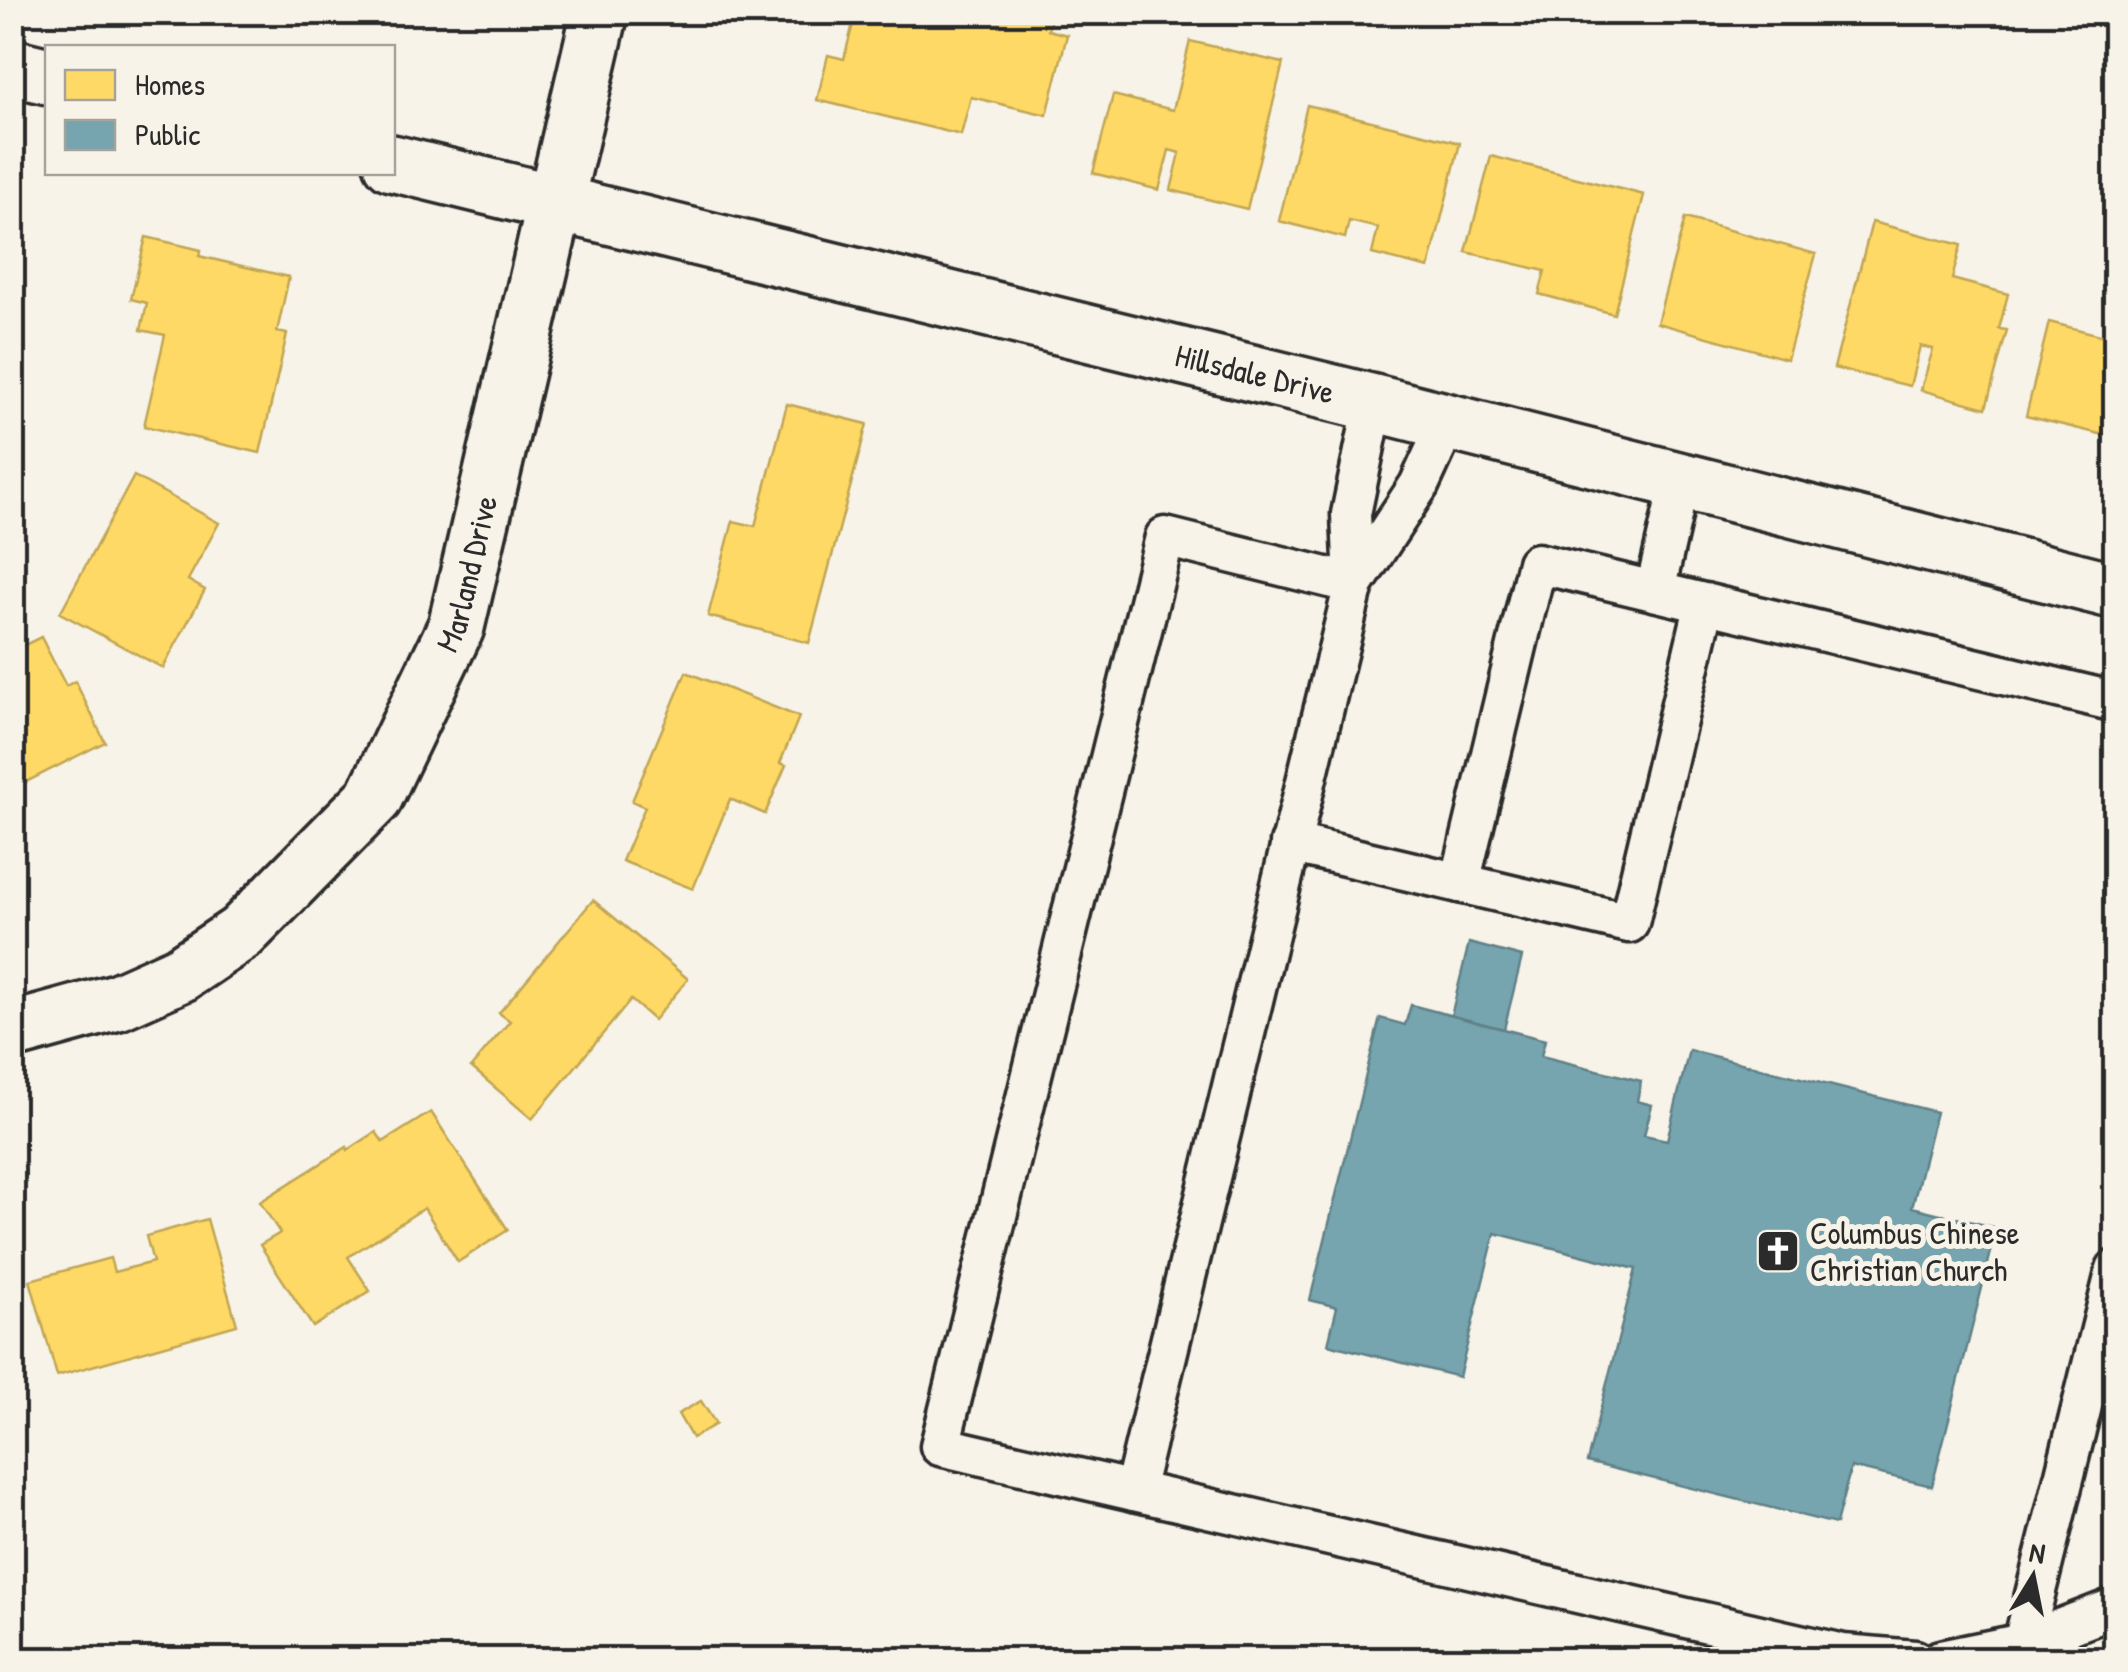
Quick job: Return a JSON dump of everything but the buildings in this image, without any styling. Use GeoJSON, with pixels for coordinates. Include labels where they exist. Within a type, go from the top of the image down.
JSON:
{"type":"FeatureCollection","features":[{"type":"Feature","properties":{"kind":"street","name":"Marland Drive"},"geometry":{"type":"LineString","coordinates":[[12,1032],[117,1002],[180,974],[241,933],[374,798],[456,627],[600,12]]}},
{"type":"Feature","properties":{"kind":"street"},"geometry":{"type":"LineString","coordinates":[[12,67],[45,75]]}},
{"type":"Feature","properties":{"kind":"street","name":"Hillsdale Drive"},"geometry":{"type":"LineString","coordinates":[[395,164],[1374,403],[2116,591]]}},
{"type":"Feature","properties":{"kind":"lane"},"geometry":{"type":"LineString","coordinates":[[1134,1491],[1354,584],[1350,514],[1374,403]]}},
{"type":"Feature","properties":{"kind":"lane"},"geometry":{"type":"LineString","coordinates":[[1354,584],[1418,485],[1448,422]]}},
{"type":"Feature","properties":{"kind":"lane"},"geometry":{"type":"LineString","coordinates":[[1655,591],[1680,480]]}},
{"type":"Feature","properties":{"kind":"lane"},"geometry":{"type":"LineString","coordinates":[[1354,584],[1165,537],[940,1446],[1843,1654],[1914,1660]]}},
{"type":"Feature","properties":{"kind":"lane"},"geometry":{"type":"LineString","coordinates":[[1460,882],[1537,563],[2116,702]]}},
{"type":"Feature","properties":{"kind":"lane"},"geometry":{"type":"LineString","coordinates":[[1290,843],[1629,923],[1705,604]]}},
{"type":"Feature","properties":{"kind":"lane"},"geometry":{"type":"LineString","coordinates":[[2023,1644],[2116,1270]]}},
{"type":"Feature","properties":{"kind":"lane"},"geometry":{"type":"LineString","coordinates":[[1940,1660],[2023,1644],[2116,1607]]}},
{"type":"Feature","properties":{"kind":"place","name":"Columbus Chinese Christian Church"},"geometry":{"type":"Point","coordinates":[1778,1251]}}]}
